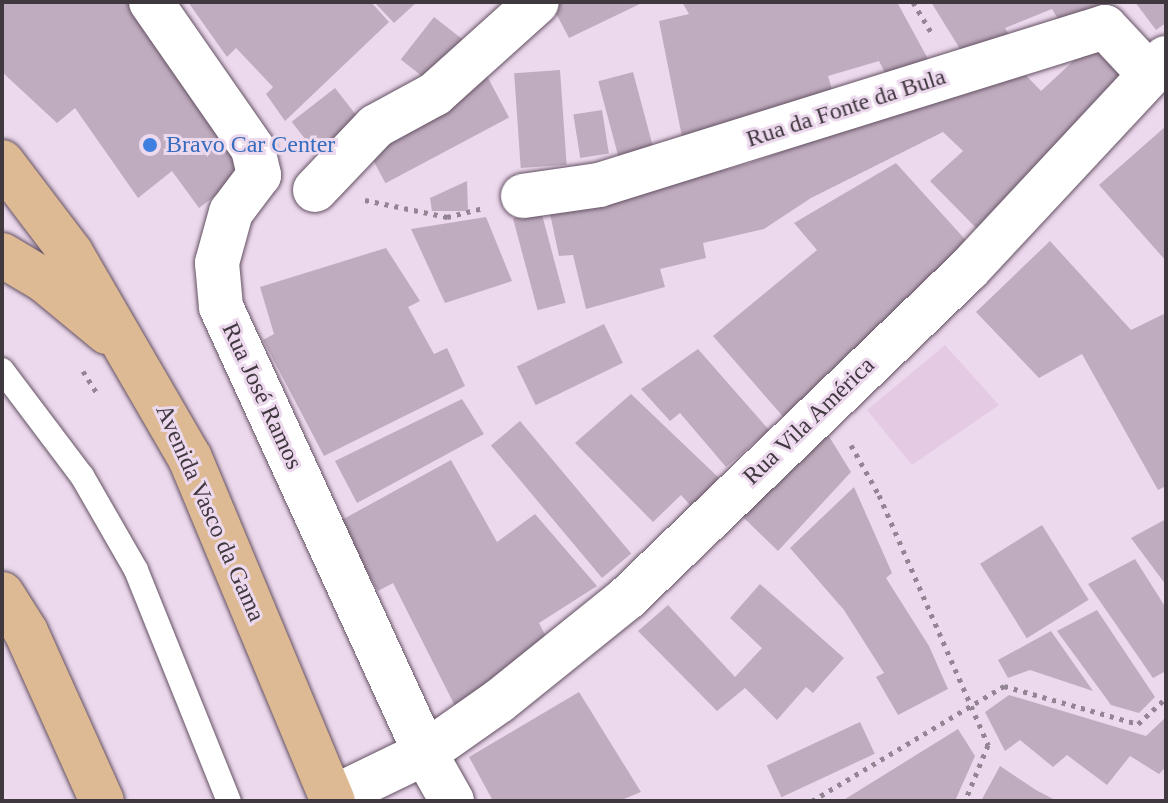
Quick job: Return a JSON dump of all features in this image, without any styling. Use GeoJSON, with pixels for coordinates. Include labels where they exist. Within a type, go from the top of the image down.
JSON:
{"type":"FeatureCollection","features":[{"type":"Feature","properties":{"kind":"main road","name":"Avenida Vasco da Gama"},"geometry":{"type":"LineString","coordinates":[[2,162],[71,253],[134,354],[190,458],[333,799]]}},
{"type":"Feature","properties":{"kind":"main road"},"geometry":{"type":"LineString","coordinates":[[2,255],[44,280],[134,354]]}},
{"type":"Feature","properties":{"kind":"main road"},"geometry":{"type":"LineString","coordinates":[[2,594],[26,632],[102,801]]}},
{"type":"Feature","properties":{"kind":"street","name":"Rua José Ramos"},"geometry":{"type":"LineString","coordinates":[[151,2],[253,149],[259,175],[231,212],[217,263],[221,307],[425,753],[452,801]]}},
{"type":"Feature","properties":{"kind":"street"},"geometry":{"type":"LineString","coordinates":[[315,190],[376,126],[435,94],[537,2]]}},
{"type":"Feature","properties":{"kind":"street","name":"Rua da Fonte da Bula"},"geometry":{"type":"LineString","coordinates":[[523,196],[599,185],[1105,27],[1158,66]]}},
{"type":"Feature","properties":{"kind":"street","name":"Rua Vila América"},"geometry":{"type":"LineString","coordinates":[[333,799],[425,753],[499,701],[627,598],[968,270],[1158,66]]}},
{"type":"Feature","properties":{"kind":"lane"},"geometry":{"type":"LineString","coordinates":[[2,370],[82,476],[136,570],[229,801]]}},
{"type":"Feature","properties":{"kind":"path"},"geometry":{"type":"LineString","coordinates":[[315,190],[447,217],[523,196]]}},
{"type":"Feature","properties":{"kind":"path"},"geometry":{"type":"LineString","coordinates":[[81,368],[106,408]]}},
{"type":"Feature","properties":{"kind":"path"},"geometry":{"type":"LineString","coordinates":[[828,402],[879,495],[988,745],[965,801]]}},
{"type":"Feature","properties":{"kind":"path"},"geometry":{"type":"LineString","coordinates":[[812,801],[1004,686],[1138,724],[1166,698]]}},
{"type":"Feature","properties":{"kind":"shaded area"},"geometry":{"type":"Polygon","coordinates":[[[945,345],[999,405],[912,465],[867,410],[945,345]]]}},
{"type":"Feature","properties":{"kind":"building"},"geometry":{"type":"Polygon","coordinates":[[[2,2],[134,2],[252,168],[199,208],[172,171],[138,198],[75,108],[57,123],[2,72],[2,2]]]}},
{"type":"Feature","properties":{"kind":"building"},"geometry":{"type":"Polygon","coordinates":[[[188,2],[371,2],[389,22],[285,121],[266,94],[273,87],[236,48],[227,57],[188,2]]]}},
{"type":"Feature","properties":{"kind":"building"},"geometry":{"type":"Polygon","coordinates":[[[374,2],[417,2],[394,23],[374,2]]]}},
{"type":"Feature","properties":{"kind":"building"},"geometry":{"type":"Polygon","coordinates":[[[550,2],[644,2],[569,38],[550,2]]]}},
{"type":"Feature","properties":{"kind":"building"},"geometry":{"type":"Polygon","coordinates":[[[682,2],[897,2],[928,59],[886,75],[879,61],[828,76],[834,96],[683,142],[659,21],[689,14],[682,2]]]}},
{"type":"Feature","properties":{"kind":"building"},"geometry":{"type":"Polygon","coordinates":[[[931,2],[1113,2],[1061,24],[1052,9],[1005,28],[1014,42],[965,57],[931,2]]]}},
{"type":"Feature","properties":{"kind":"building"},"geometry":{"type":"Polygon","coordinates":[[[1135,2],[1166,2],[1166,23],[1156,30],[1135,2]]]}},
{"type":"Feature","properties":{"kind":"building"},"geometry":{"type":"Polygon","coordinates":[[[434,17],[471,46],[438,88],[401,60],[434,17]]]}},
{"type":"Feature","properties":{"kind":"building"},"geometry":{"type":"Polygon","coordinates":[[[1094,42],[1132,75],[982,234],[930,181],[963,151],[943,132],[811,198],[764,229],[703,243],[706,258],[660,269],[665,287],[586,309],[573,255],[559,256],[549,209],[641,192],[747,164],[1018,67],[1041,91],[1094,42]]]}},
{"type":"Feature","properties":{"kind":"building"},"geometry":{"type":"Polygon","coordinates":[[[560,70],[567,165],[521,168],[514,73],[560,70]]]}},
{"type":"Feature","properties":{"kind":"building"},"geometry":{"type":"Polygon","coordinates":[[[633,72],[653,146],[618,156],[598,81],[633,72]]]}},
{"type":"Feature","properties":{"kind":"building"},"geometry":{"type":"Polygon","coordinates":[[[487,76],[509,117],[385,183],[363,142],[487,76]]]}},
{"type":"Feature","properties":{"kind":"building"},"geometry":{"type":"Polygon","coordinates":[[[335,88],[368,131],[325,164],[292,122],[335,88]]]}},
{"type":"Feature","properties":{"kind":"building"},"geometry":{"type":"Polygon","coordinates":[[[602,110],[609,153],[580,158],[573,115],[602,110]]]}},
{"type":"Feature","properties":{"kind":"building"},"geometry":{"type":"Polygon","coordinates":[[[1166,126],[1166,261],[1099,185],[1166,126]]]}},
{"type":"Feature","properties":{"kind":"building"},"geometry":{"type":"Polygon","coordinates":[[[896,163],[971,246],[786,420],[713,336],[817,250],[794,223],[896,163]]]}},
{"type":"Feature","properties":{"kind":"building"},"geometry":{"type":"Polygon","coordinates":[[[467,181],[468,211],[432,211],[430,198],[467,181]]]}},
{"type":"Feature","properties":{"kind":"building"},"geometry":{"type":"Polygon","coordinates":[[[541,211],[566,303],[538,310],[513,219],[541,211]]]}},
{"type":"Feature","properties":{"kind":"building"},"geometry":{"type":"Polygon","coordinates":[[[486,217],[512,281],[445,303],[411,229],[486,217]]]}},
{"type":"Feature","properties":{"kind":"building"},"geometry":{"type":"Polygon","coordinates":[[[1050,241],[1131,330],[1166,313],[1166,486],[1158,490],[1082,354],[1039,378],[976,312],[1050,241]]]}},
{"type":"Feature","properties":{"kind":"building"},"geometry":{"type":"Polygon","coordinates":[[[386,248],[420,301],[408,307],[434,354],[447,348],[465,386],[324,456],[263,340],[274,334],[260,287],[386,248]]]}},
{"type":"Feature","properties":{"kind":"building"},"geometry":{"type":"Polygon","coordinates":[[[604,324],[623,363],[536,405],[517,367],[604,324]]]}},
{"type":"Feature","properties":{"kind":"building"},"geometry":{"type":"Polygon","coordinates":[[[698,349],[769,430],[726,467],[680,413],[670,421],[641,389],[698,349]]]}},
{"type":"Feature","properties":{"kind":"building"},"geometry":{"type":"Polygon","coordinates":[[[631,394],[719,478],[691,506],[681,495],[653,522],[575,443],[631,394]]]}},
{"type":"Feature","properties":{"kind":"building"},"geometry":{"type":"Polygon","coordinates":[[[462,399],[484,434],[357,503],[335,461],[462,399]]]}},
{"type":"Feature","properties":{"kind":"building"},"geometry":{"type":"Polygon","coordinates":[[[520,421],[631,554],[602,578],[491,445],[520,421]]]}},
{"type":"Feature","properties":{"kind":"building"},"geometry":{"type":"Polygon","coordinates":[[[825,430],[851,472],[778,551],[742,516],[825,430]]]}},
{"type":"Feature","properties":{"kind":"building"},"geometry":{"type":"Polygon","coordinates":[[[451,460],[497,542],[535,514],[597,586],[539,623],[549,642],[457,710],[393,583],[378,591],[338,522],[451,460]]]}},
{"type":"Feature","properties":{"kind":"building"},"geometry":{"type":"Polygon","coordinates":[[[854,487],[892,573],[886,578],[929,646],[948,689],[898,715],[876,677],[884,673],[844,610],[790,548],[854,487]]]}},
{"type":"Feature","properties":{"kind":"building"},"geometry":{"type":"Polygon","coordinates":[[[1166,519],[1166,585],[1131,538],[1166,519]]]}},
{"type":"Feature","properties":{"kind":"building"},"geometry":{"type":"Polygon","coordinates":[[[1042,525],[1089,600],[1027,638],[980,564],[1042,525]]]}},
{"type":"Feature","properties":{"kind":"building"},"geometry":{"type":"Polygon","coordinates":[[[1135,559],[1166,608],[1166,671],[1153,678],[1088,584],[1135,559]]]}},
{"type":"Feature","properties":{"kind":"building"},"geometry":{"type":"Polygon","coordinates":[[[760,584],[844,658],[813,693],[806,687],[777,720],[745,688],[717,711],[638,631],[668,605],[735,677],[762,648],[730,618],[760,584]]]}},
{"type":"Feature","properties":{"kind":"building"},"geometry":{"type":"Polygon","coordinates":[[[1097,610],[1155,697],[1139,713],[1111,705],[1057,631],[1097,610]]]}},
{"type":"Feature","properties":{"kind":"building"},"geometry":{"type":"Polygon","coordinates":[[[1051,631],[1093,691],[1030,670],[1008,678],[998,660],[1051,631]]]}},
{"type":"Feature","properties":{"kind":"building"},"geometry":{"type":"Polygon","coordinates":[[[579,692],[641,792],[619,801],[493,801],[469,757],[579,692]]]}},
{"type":"Feature","properties":{"kind":"building"},"geometry":{"type":"Polygon","coordinates":[[[1009,695],[1146,736],[1166,717],[1166,767],[1159,774],[1130,756],[1107,785],[1067,755],[1053,767],[1020,740],[1005,751],[985,712],[1009,695]]]}},
{"type":"Feature","properties":{"kind":"building"},"geometry":{"type":"Polygon","coordinates":[[[860,722],[875,754],[781,797],[767,766],[860,722]]]}},
{"type":"Feature","properties":{"kind":"building"},"geometry":{"type":"Polygon","coordinates":[[[958,729],[975,756],[955,801],[842,801],[958,729]]]}},
{"type":"Feature","properties":{"kind":"building"},"geometry":{"type":"Polygon","coordinates":[[[1000,766],[1036,790],[1057,801],[981,801],[1000,766]]]}},
{"type":"Feature","properties":{"kind":"place","name":"Bravo Car Center"},"geometry":{"type":"Point","coordinates":[150,145]}}]}
